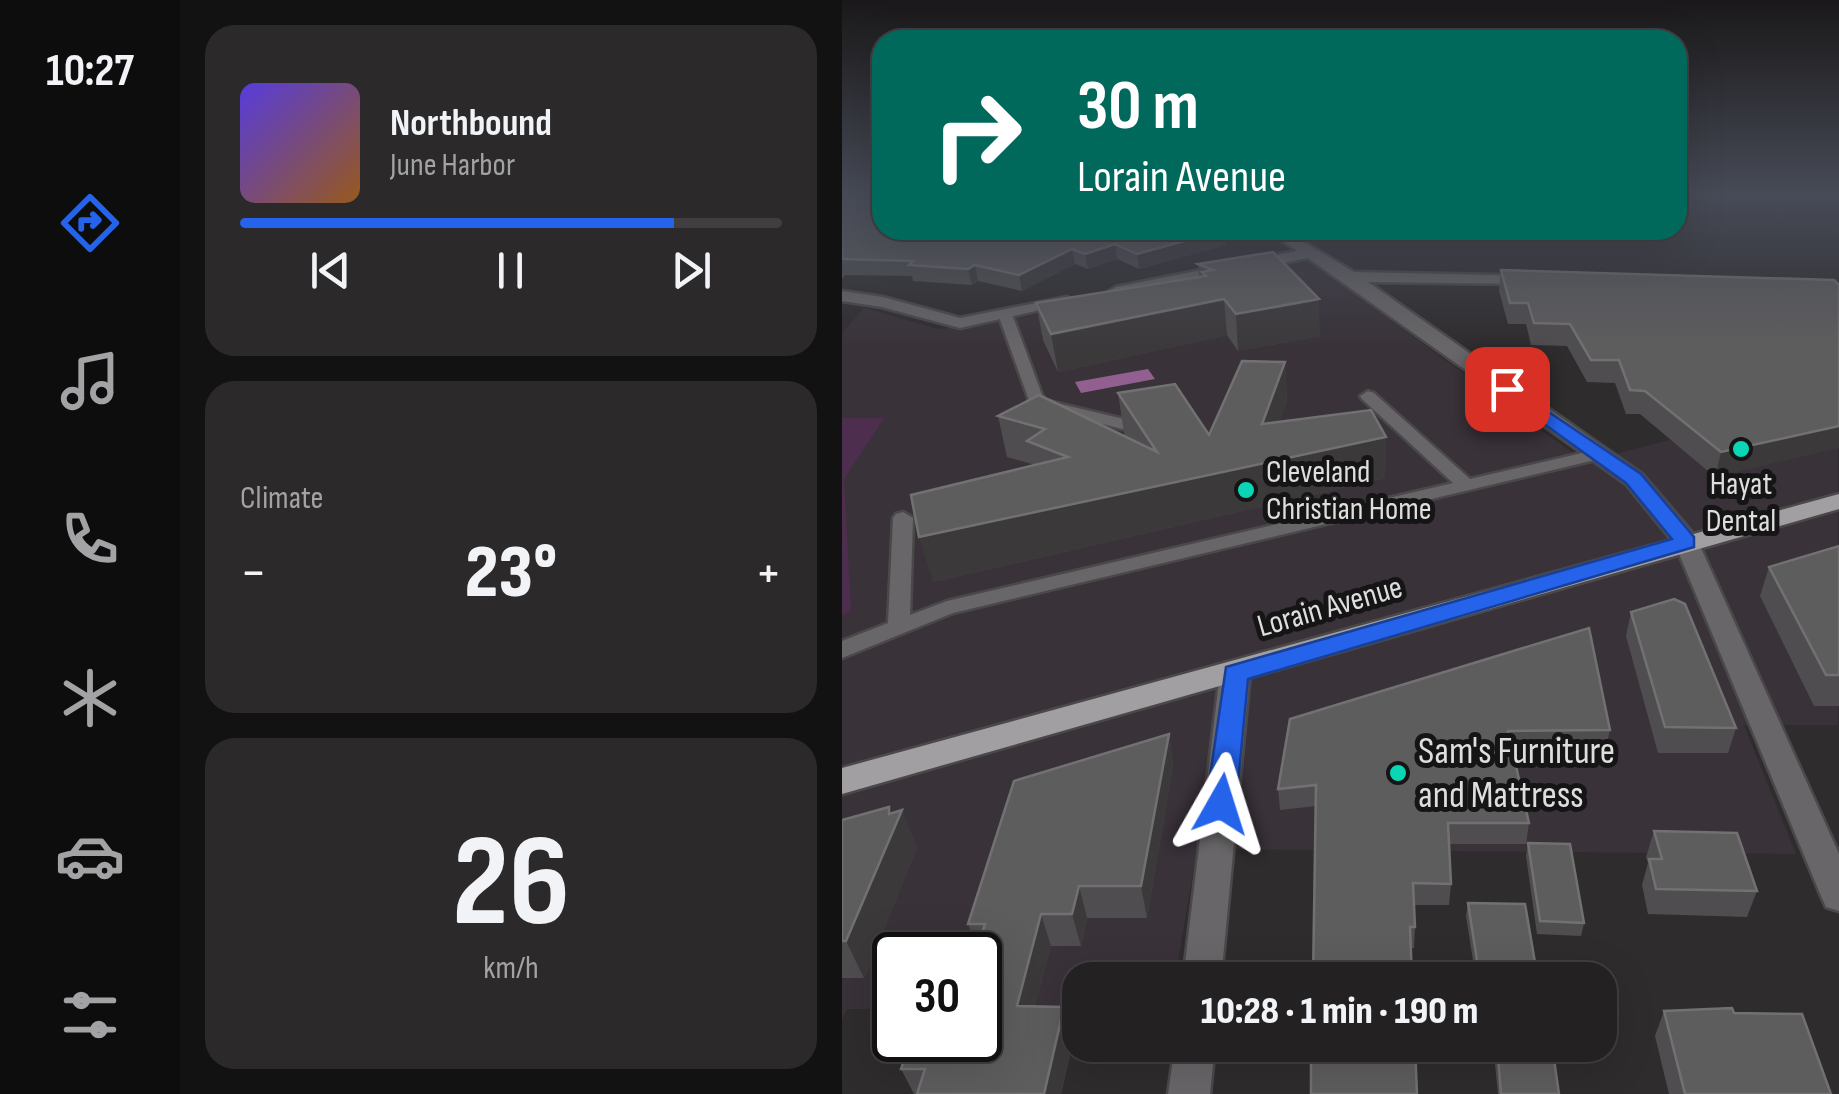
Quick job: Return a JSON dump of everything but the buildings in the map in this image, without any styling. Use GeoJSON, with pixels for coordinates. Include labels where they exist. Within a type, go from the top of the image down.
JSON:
{"type":"FeatureCollection","features":[{"type":"Feature","properties":{"kind":"main road","name":"Lorain Avenue"},"geometry":{"type":"LineString","coordinates":[[842,781],[1838,501]]}},
{"type":"Feature","properties":{"kind":"street"},"geometry":{"type":"LineString","coordinates":[[1303,246],[1634,479],[1686,542],[1838,896]]}},
{"type":"Feature","properties":{"kind":"street"},"geometry":{"type":"LineString","coordinates":[[1100,295],[1314,252]]}},
{"type":"Feature","properties":{"kind":"street"},"geometry":{"type":"LineString","coordinates":[[1350,277],[1562,279]]}},
{"type":"Feature","properties":{"kind":"street"},"geometry":{"type":"LineString","coordinates":[[842,296],[884,302],[960,323],[1082,299]]}},
{"type":"Feature","properties":{"kind":"street"},"geometry":{"type":"LineString","coordinates":[[1204,962],[1235,673]]}},
{"type":"Feature","properties":{"kind":"street"},"geometry":{"type":"LineString","coordinates":[[1189,1094],[1193,1062]]}},
{"type":"Feature","properties":{"kind":"lane"},"geometry":{"type":"LineString","coordinates":[[1005,314],[1038,402],[1122,424]]}},
{"type":"Feature","properties":{"kind":"lane"},"geometry":{"type":"LineString","coordinates":[[1368,396],[1466,486]]}},
{"type":"Feature","properties":{"kind":"lane"},"geometry":{"type":"LineString","coordinates":[[842,650],[947,608],[1598,454]]}},
{"type":"Feature","properties":{"kind":"lane"},"geometry":{"type":"LineString","coordinates":[[899,627],[903,518]]}},
{"type":"Feature","properties":{"kind":"shaded area"},"geometry":{"type":"Polygon","coordinates":[[[1307,259],[1585,462],[1777,412],[1838,355],[1838,725],[1744,725],[1796,854],[1197,849],[1178,962],[1062,962],[1062,1012],[1002,1011],[1002,932],[872,932],[872,1009],[847,1009],[842,1020],[842,333],[864,308],[938,329],[979,326],[1307,259]]]}},
{"type":"Feature","properties":{"kind":"shaded area"},"geometry":{"type":"Polygon","coordinates":[[[1148,369],[1155,379],[1081,393],[1075,382],[1148,369]]]}},
{"type":"Feature","properties":{"kind":"shaded area"},"geometry":{"type":"Polygon","coordinates":[[[842,418],[884,418],[844,479],[851,610],[842,616],[842,418]]]}},
{"type":"Feature","properties":{"kind":"place","name":"Hayat Dental"},"geometry":{"type":"Point","coordinates":[1741,449]}},
{"type":"Feature","properties":{"kind":"place","name":"Cleveland Christian Home"},"geometry":{"type":"Point","coordinates":[1246,490]}},
{"type":"Feature","properties":{"kind":"place","name":"Sam's Furniture and Mattress"},"geometry":{"type":"Point","coordinates":[1398,773]}},
{"type":"Feature","properties":{"kind":"route"},"geometry":{"type":"LineString","coordinates":[[1221,804],[1235,673],[1686,542],[1634,479],[1507,389]]}}]}
